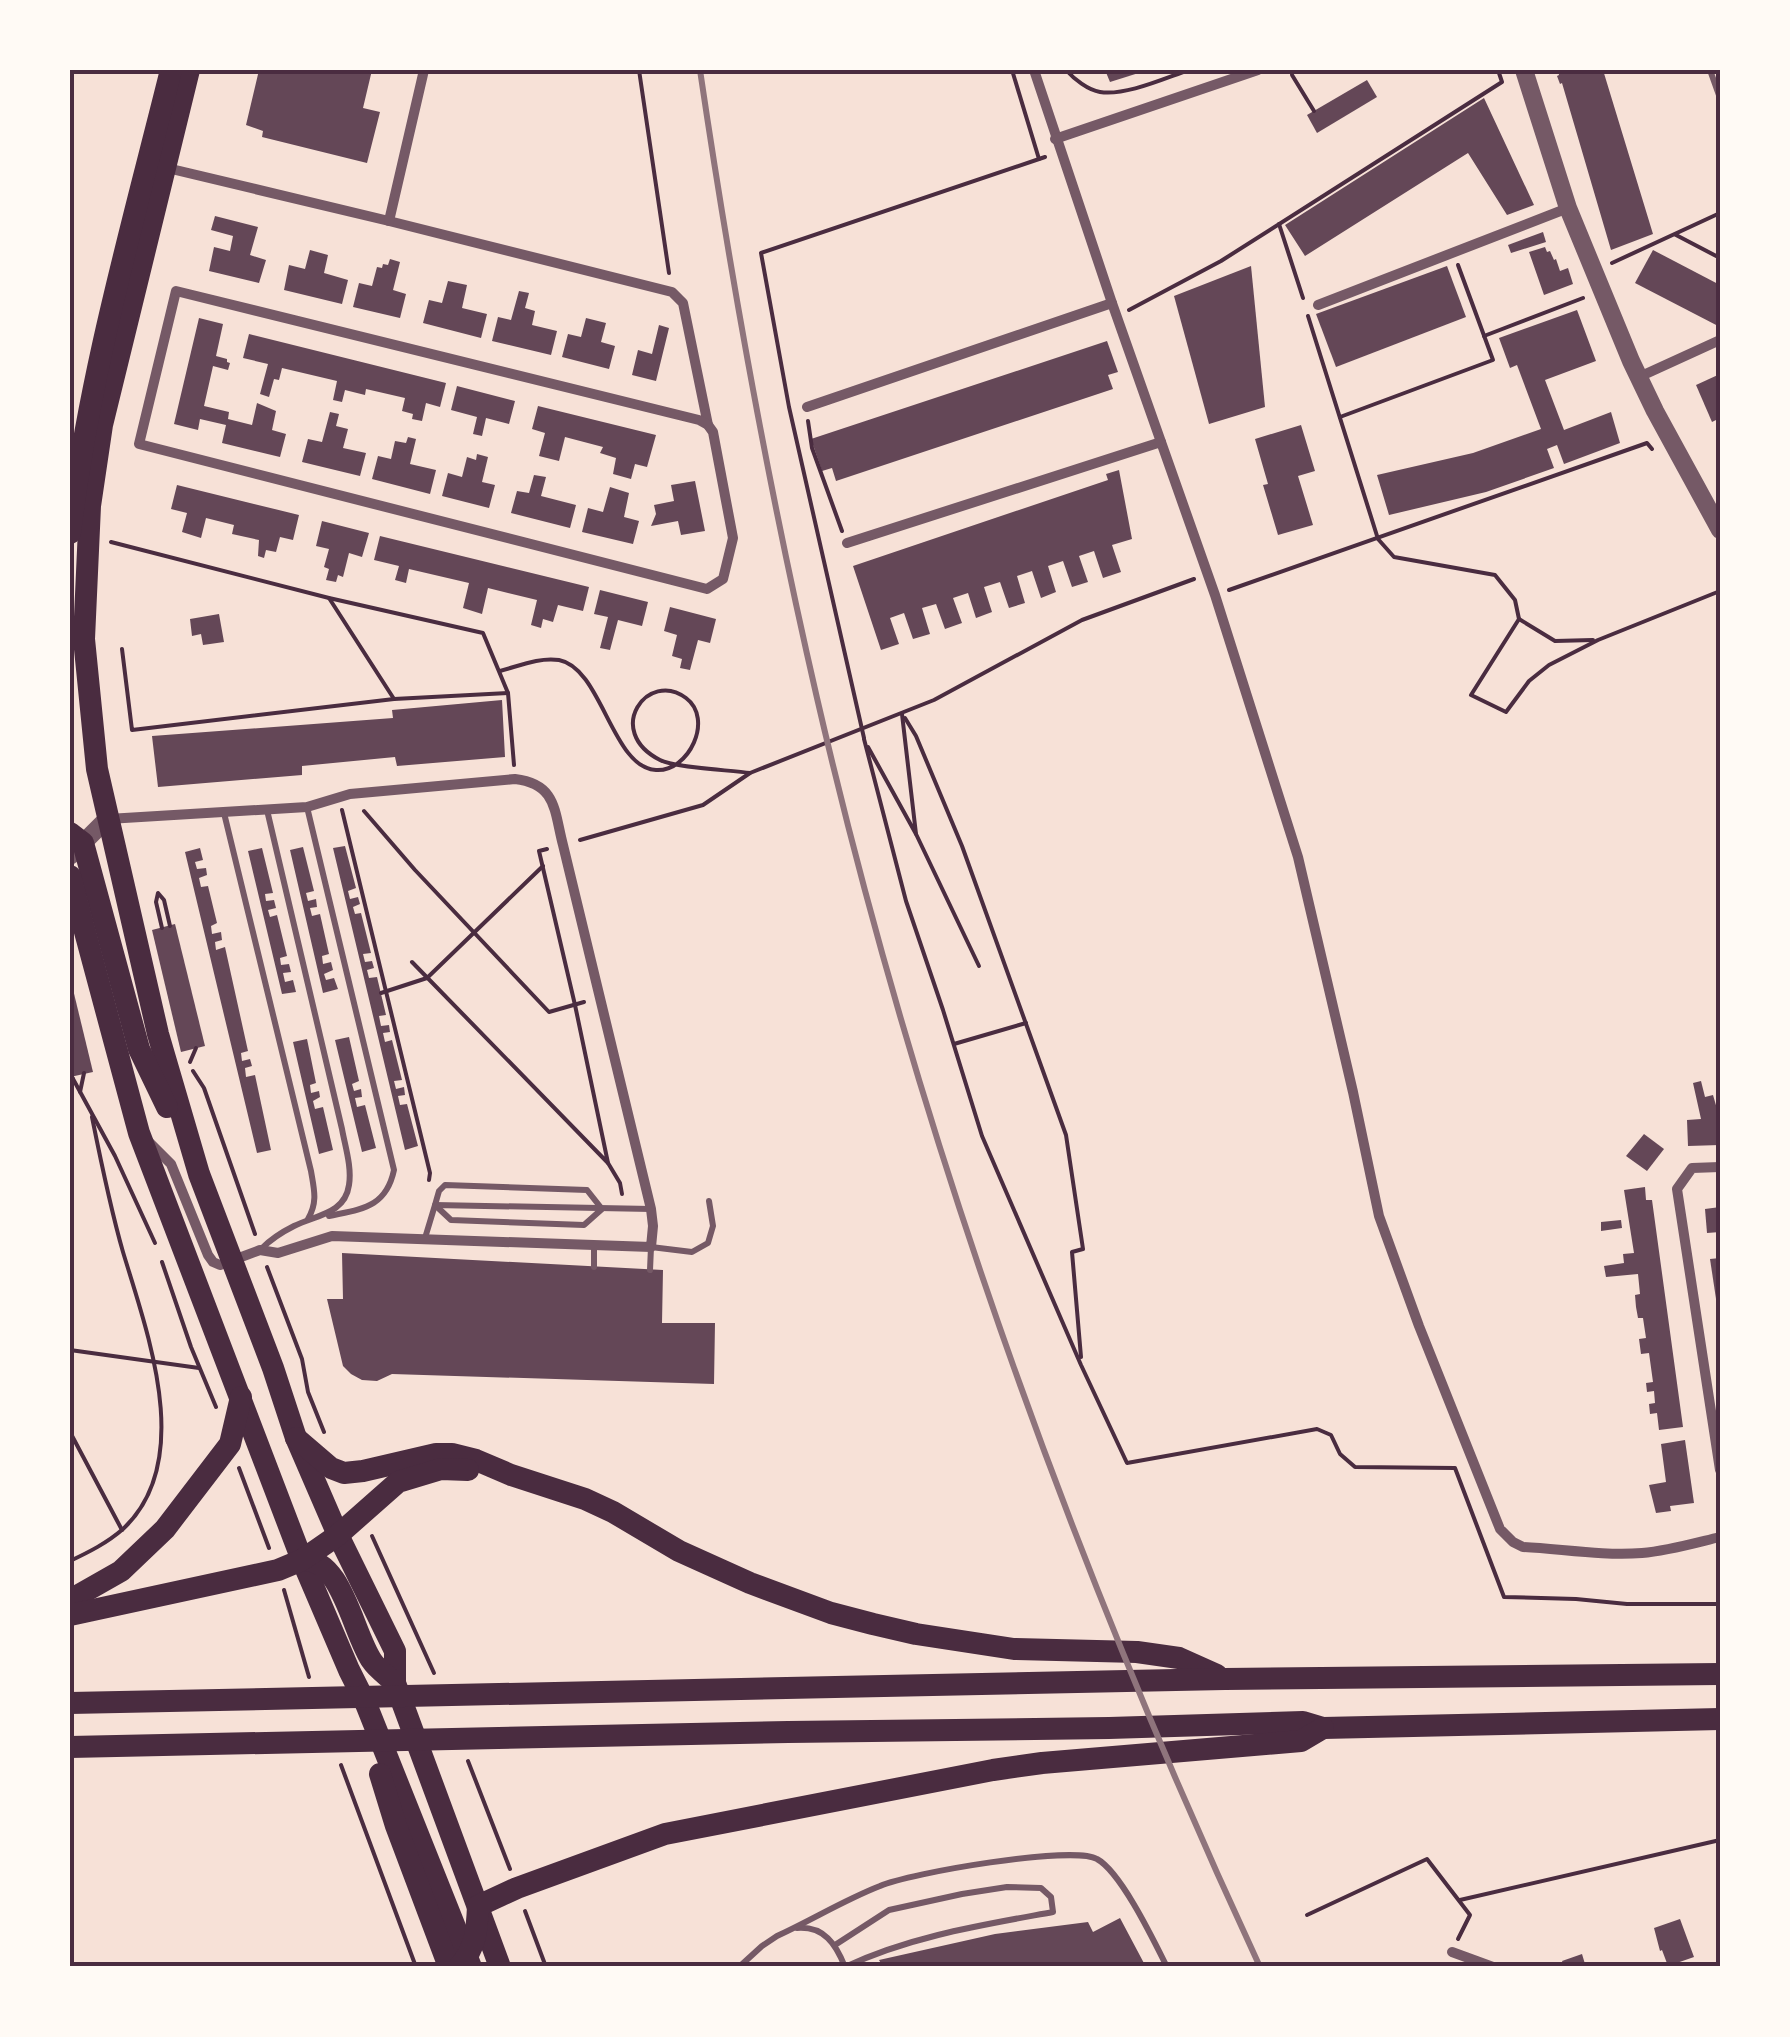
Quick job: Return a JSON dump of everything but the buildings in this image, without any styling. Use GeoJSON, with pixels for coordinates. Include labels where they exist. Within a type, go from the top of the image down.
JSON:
{"type":"FeatureCollection","features":[{"type":"Feature","properties":{"kind":"main road"},"geometry":{"type":"LineString","coordinates":[[171,70],[157,166],[102,426],[90,506],[84,639],[97,770],[166,1064],[199,1174],[296,1438],[395,1651],[395,1683],[504,1967]]}},
{"type":"Feature","properties":{"kind":"main road"},"geometry":{"type":"LineString","coordinates":[[70,532],[95,377],[157,166],[190,70]]}},
{"type":"Feature","properties":{"kind":"main road"},"geometry":{"type":"LineString","coordinates":[[107,819],[73,839],[139,1049],[199,1174]]}},
{"type":"Feature","properties":{"kind":"main road"},"geometry":{"type":"LineString","coordinates":[[70,876],[139,1133],[302,1560],[452,1915],[462,1964]]}},
{"type":"Feature","properties":{"kind":"main road"},"geometry":{"type":"LineString","coordinates":[[70,1600],[120,1571],[164,1529],[230,1444],[240,1397]]}},
{"type":"Feature","properties":{"kind":"main road"},"geometry":{"type":"LineString","coordinates":[[296,1438],[332,1468],[344,1473],[436,1454],[476,1460],[585,1499],[679,1551],[831,1613],[916,1634],[1014,1649],[1137,1652],[1179,1658],[1225,1679]]}},
{"type":"Feature","properties":{"kind":"main road"},"geometry":{"type":"LineString","coordinates":[[70,1614],[278,1570],[302,1560],[338,1535],[398,1482],[416,1475],[441,1469],[511,1475]]}},
{"type":"Feature","properties":{"kind":"main road"},"geometry":{"type":"LineString","coordinates":[[302,1560],[328,1568],[372,1662],[395,1683]]}},
{"type":"Feature","properties":{"kind":"main road"},"geometry":{"type":"LineString","coordinates":[[349,1670],[396,1826],[462,1964]]}},
{"type":"Feature","properties":{"kind":"main road"},"geometry":{"type":"LineString","coordinates":[[70,1702],[1150,1680],[1720,1674]]}},
{"type":"Feature","properties":{"kind":"main road"},"geometry":{"type":"LineString","coordinates":[[70,1746],[1303,1722],[1322,1728],[1720,1718]]}},
{"type":"Feature","properties":{"kind":"main road"},"geometry":{"type":"LineString","coordinates":[[452,1915],[517,1888],[692,1828],[993,1770],[1302,1740],[1322,1728]]}},
{"type":"Feature","properties":{"kind":"main road"},"geometry":{"type":"LineString","coordinates":[[462,1964],[477,1934],[478,1906]]}},
{"type":"Feature","properties":{"kind":"street"},"geometry":{"type":"LineString","coordinates":[[389,221],[424,70]]}},
{"type":"Feature","properties":{"kind":"street"},"geometry":{"type":"LineString","coordinates":[[1034,70],[1215,595],[1298,857],[1380,1216],[1500,1529],[1523,1546],[1629,1553],[1720,1537]]}},
{"type":"Feature","properties":{"kind":"street"},"geometry":{"type":"LineString","coordinates":[[1056,139],[1258,70]]}},
{"type":"Feature","properties":{"kind":"street"},"geometry":{"type":"LineString","coordinates":[[1524,70],[1568,208],[1638,376],[1720,530]]}},
{"type":"Feature","properties":{"kind":"street"},"geometry":{"type":"LineString","coordinates":[[157,166],[672,292],[684,304],[732,538],[723,579],[707,588],[139,444],[176,291],[691,417],[708,425]]}},
{"type":"Feature","properties":{"kind":"street"},"geometry":{"type":"LineString","coordinates":[[1318,305],[1568,208]]}},
{"type":"Feature","properties":{"kind":"street"},"geometry":{"type":"LineString","coordinates":[[807,406],[1112,304]]}},
{"type":"Feature","properties":{"kind":"street"},"geometry":{"type":"LineString","coordinates":[[1638,376],[1720,340]]}},
{"type":"Feature","properties":{"kind":"street"},"geometry":{"type":"LineString","coordinates":[[847,543],[1161,442]]}},
{"type":"Feature","properties":{"kind":"street"},"geometry":{"type":"LineString","coordinates":[[107,819],[306,807],[344,795],[516,779],[534,782],[546,791],[563,845],[650,1209],[651,1247],[332,1236],[278,1253],[260,1250],[220,1265],[208,1255],[171,1164],[139,1133]]}},
{"type":"Feature","properties":{"kind":"street"},"geometry":{"type":"LineString","coordinates":[[1720,1167],[1692,1168],[1677,1190],[1720,1470]]}},
{"type":"Feature","properties":{"kind":"street"},"geometry":{"type":"LineString","coordinates":[[1452,1952],[1492,1967]]}},
{"type":"Feature","properties":{"kind":"lane"},"geometry":{"type":"LineString","coordinates":[[1710,70],[1720,98]]}},
{"type":"Feature","properties":{"kind":"lane"},"geometry":{"type":"LineString","coordinates":[[306,807],[394,1170],[386,1191],[367,1208],[308,1220]]}},
{"type":"Feature","properties":{"kind":"lane"},"geometry":{"type":"LineString","coordinates":[[260,1250],[274,1237],[334,1211],[350,1182],[342,1129],[267,810]]}},
{"type":"Feature","properties":{"kind":"lane"},"geometry":{"type":"LineString","coordinates":[[224,814],[316,1196],[308,1220]]}},
{"type":"Feature","properties":{"kind":"lane"},"geometry":{"type":"LineString","coordinates":[[425,1238],[439,1190],[445,1184],[587,1190],[602,1208]]}},
{"type":"Feature","properties":{"kind":"lane"},"geometry":{"type":"LineString","coordinates":[[650,1270],[651,1247],[692,1252],[708,1243],[713,1226],[709,1201]]}},
{"type":"Feature","properties":{"kind":"lane"},"geometry":{"type":"LineString","coordinates":[[434,1204],[451,1220],[584,1225],[602,1208]]}},
{"type":"Feature","properties":{"kind":"lane"},"geometry":{"type":"LineString","coordinates":[[434,1204],[650,1209]]}},
{"type":"Feature","properties":{"kind":"lane"},"geometry":{"type":"LineString","coordinates":[[594,1246],[594,1267]]}},
{"type":"Feature","properties":{"kind":"lane"},"geometry":{"type":"LineString","coordinates":[[739,1967],[762,1946],[884,1884],[930,1873],[1082,1854],[1098,1859],[1113,1874],[1167,1967]]}},
{"type":"Feature","properties":{"kind":"lane"},"geometry":{"type":"LineString","coordinates":[[790,1930],[800,1927],[820,1931],[835,1945],[845,1967],[937,1934],[1053,1912],[1051,1897],[1041,1888],[1007,1887],[890,1910],[835,1945]]}},
{"type":"Feature","properties":{"kind":"path"},"geometry":{"type":"LineString","coordinates":[[639,70],[672,292]]}},
{"type":"Feature","properties":{"kind":"path"},"geometry":{"type":"LineString","coordinates":[[1012,70],[1039,159]]}},
{"type":"Feature","properties":{"kind":"path"},"geometry":{"type":"LineString","coordinates":[[1066,70],[1098,92],[1122,91],[1189,70]]}},
{"type":"Feature","properties":{"kind":"path"},"geometry":{"type":"LineString","coordinates":[[1116,316],[1221,261],[1502,82],[1498,70]]}},
{"type":"Feature","properties":{"kind":"path"},"geometry":{"type":"LineString","coordinates":[[1292,75],[1314,111]]}},
{"type":"Feature","properties":{"kind":"path"},"geometry":{"type":"LineString","coordinates":[[1046,157],[761,253],[788,407],[864,739],[906,901],[982,1136],[1081,1365],[1127,1463],[1318,1429],[1331,1436],[1340,1454],[1356,1467],[1455,1468],[1504,1597],[1627,1604],[1720,1604]]}},
{"type":"Feature","properties":{"kind":"path"},"geometry":{"type":"LineString","coordinates":[[1594,270],[1720,213]]}},
{"type":"Feature","properties":{"kind":"path"},"geometry":{"type":"LineString","coordinates":[[1280,224],[1303,300]]}},
{"type":"Feature","properties":{"kind":"path"},"geometry":{"type":"LineString","coordinates":[[1676,234],[1720,258]]}},
{"type":"Feature","properties":{"kind":"path"},"geometry":{"type":"LineString","coordinates":[[1340,417],[1493,360],[1454,252]]}},
{"type":"Feature","properties":{"kind":"path"},"geometry":{"type":"LineString","coordinates":[[1484,336],[1603,290]]}},
{"type":"Feature","properties":{"kind":"path"},"geometry":{"type":"LineString","coordinates":[[1308,316],[1378,539],[1394,558],[1495,575],[1515,600],[1518,619],[1471,696],[1506,712],[1540,671],[1598,640],[1720,591]]}},
{"type":"Feature","properties":{"kind":"path"},"geometry":{"type":"LineString","coordinates":[[808,430],[847,543]]}},
{"type":"Feature","properties":{"kind":"path"},"geometry":{"type":"LineString","coordinates":[[1215,595],[1647,443],[1657,454],[1674,445]]}},
{"type":"Feature","properties":{"kind":"path"},"geometry":{"type":"LineString","coordinates":[[799,452],[812,448]]}},
{"type":"Feature","properties":{"kind":"path"},"geometry":{"type":"LineString","coordinates":[[111,542],[483,633],[508,693],[516,779]]}},
{"type":"Feature","properties":{"kind":"path"},"geometry":{"type":"LineString","coordinates":[[563,845],[703,805],[750,773],[934,700],[1082,620],[1194,579]]}},
{"type":"Feature","properties":{"kind":"path"},"geometry":{"type":"LineString","coordinates":[[329,598],[394,700]]}},
{"type":"Feature","properties":{"kind":"path"},"geometry":{"type":"LineString","coordinates":[[1518,619],[1555,641],[1598,640]]}},
{"type":"Feature","properties":{"kind":"path"},"geometry":{"type":"LineString","coordinates":[[122,649],[132,730],[394,700],[508,693]]}},
{"type":"Feature","properties":{"kind":"path"},"geometry":{"type":"LineString","coordinates":[[500,671],[544,659],[564,661],[579,670],[636,762],[654,770],[671,766],[681,759],[698,734],[697,712],[682,695],[672,691],[650,694],[636,710],[633,731],[644,750],[664,762],[681,764],[698,766],[750,773]]}},
{"type":"Feature","properties":{"kind":"path"},"geometry":{"type":"LineString","coordinates":[[902,714],[916,834]]}},
{"type":"Feature","properties":{"kind":"path"},"geometry":{"type":"LineString","coordinates":[[902,714],[938,788],[1066,1135],[1084,1248],[1072,1252],[1081,1365]]}},
{"type":"Feature","properties":{"kind":"path"},"geometry":{"type":"LineString","coordinates":[[864,739],[916,834],[980,966]]}},
{"type":"Feature","properties":{"kind":"path"},"geometry":{"type":"LineString","coordinates":[[344,795],[549,1012],[598,996]]}},
{"type":"Feature","properties":{"kind":"path"},"geometry":{"type":"LineString","coordinates":[[344,795],[384,993],[430,1173],[429,1190]]}},
{"type":"Feature","properties":{"kind":"path"},"geometry":{"type":"LineString","coordinates":[[412,962],[608,1163],[539,851]]}},
{"type":"Feature","properties":{"kind":"path"},"geometry":{"type":"LineString","coordinates":[[384,993],[427,978],[543,865]]}},
{"type":"Feature","properties":{"kind":"path"},"geometry":{"type":"LineString","coordinates":[[162,928],[156,902],[158,893],[164,900],[170,926]]}},
{"type":"Feature","properties":{"kind":"path"},"geometry":{"type":"LineString","coordinates":[[954,1044],[1027,1023]]}},
{"type":"Feature","properties":{"kind":"path"},"geometry":{"type":"LineString","coordinates":[[196,1048],[188,1064],[204,1088],[302,1359],[308,1392],[344,1473]]}},
{"type":"Feature","properties":{"kind":"path"},"geometry":{"type":"LineString","coordinates":[[70,1091],[76,1077]]}},
{"type":"Feature","properties":{"kind":"path"},"geometry":{"type":"LineString","coordinates":[[76,1077],[158,1250],[267,1542]]}},
{"type":"Feature","properties":{"kind":"path"},"geometry":{"type":"LineString","coordinates":[[76,1077],[80,1092]]}},
{"type":"Feature","properties":{"kind":"path"},"geometry":{"type":"LineString","coordinates":[[70,1560],[122,1530],[148,1495],[157,1471],[162,1411],[153,1362],[107,1195],[91,1112]]}},
{"type":"Feature","properties":{"kind":"path"},"geometry":{"type":"LineString","coordinates":[[70,1137],[70,1164]]}},
{"type":"Feature","properties":{"kind":"path"},"geometry":{"type":"LineString","coordinates":[[70,1350],[200,1368]]}},
{"type":"Feature","properties":{"kind":"path"},"geometry":{"type":"LineString","coordinates":[[70,1432],[122,1530]]}},
{"type":"Feature","properties":{"kind":"path"},"geometry":{"type":"LineString","coordinates":[[1460,1900],[1720,1840]]}},
{"type":"Feature","properties":{"kind":"path"},"geometry":{"type":"LineString","coordinates":[[1307,1915],[1427,1858],[1470,1916],[1452,1952]]}},
{"type":"Feature","properties":{"kind":"path"},"geometry":{"type":"LineString","coordinates":[[517,1888],[546,1967]]}},
{"type":"Feature","properties":{"kind":"railway"},"geometry":{"type":"LineString","coordinates":[[700,70],[738,306],[783,542],[857,861],[902,1023],[1005,1344],[1063,1502],[1191,1814],[1260,1967]]}}]}
